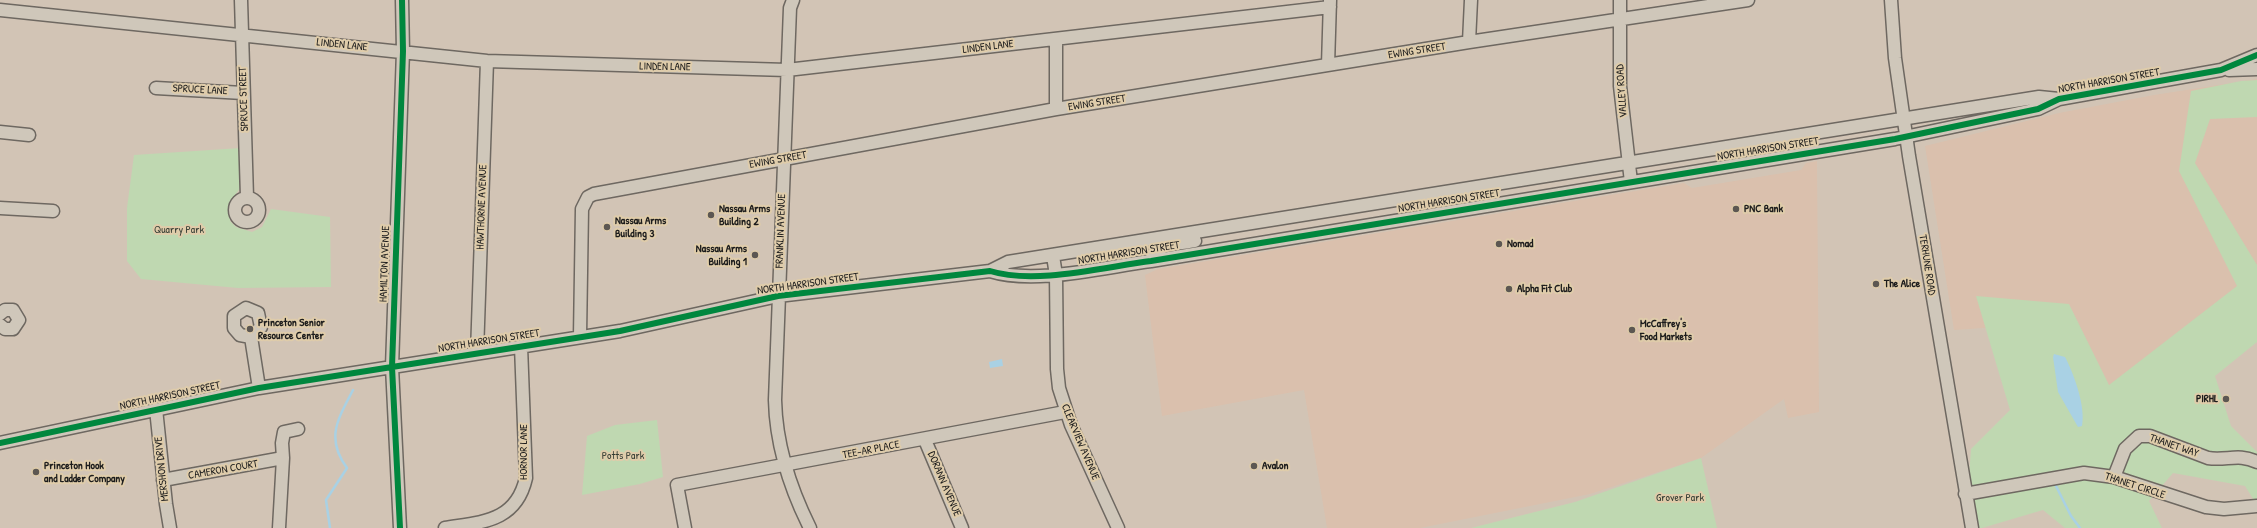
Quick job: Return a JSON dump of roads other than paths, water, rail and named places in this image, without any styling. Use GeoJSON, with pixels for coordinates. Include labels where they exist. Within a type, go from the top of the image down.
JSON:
{"type":"FeatureCollection","features":[{"type":"Feature","properties":{"kind":"street","name":"SPRUCE STREET"},"geometry":{"type":"LineString","coordinates":[[242,0],[247,197]]}},
{"type":"Feature","properties":{"kind":"street","name":"HAMILTON AVENUE"},"geometry":{"type":"LineString","coordinates":[[400,528],[392,366],[402,51],[402,0]]}},
{"type":"Feature","properties":{"kind":"street","name":"FRANKLIN AVENUE"},"geometry":{"type":"LineString","coordinates":[[793,0],[790,8],[787,70],[775,416],[777,435],[786,466],[796,497],[810,528]]}},
{"type":"Feature","properties":{"kind":"street"},"geometry":{"type":"LineString","coordinates":[[1469,42],[1471,0]]}},
{"type":"Feature","properties":{"kind":"street","name":"VALLEY ROAD"},"geometry":{"type":"LineString","coordinates":[[1620,0],[1620,86],[1631,182]]}},
{"type":"Feature","properties":{"kind":"street","name":"EWING STREET"},"geometry":{"type":"LineString","coordinates":[[580,336],[582,209],[588,198],[594,194],[1056,109],[1469,42],[1748,0]]}},
{"type":"Feature","properties":{"kind":"street","name":"TERHUNE ROAD"},"geometry":{"type":"LineString","coordinates":[[1891,0],[1895,58],[1904,119],[1965,494],[1972,528]]}},
{"type":"Feature","properties":{"kind":"street","name":"LINDEN LANE"},"geometry":{"type":"LineString","coordinates":[[0,10],[487,60],[787,70],[1056,39],[1330,3]]}},
{"type":"Feature","properties":{"kind":"street"},"geometry":{"type":"LineString","coordinates":[[1328,65],[1330,3]]}},
{"type":"Feature","properties":{"kind":"street"},"geometry":{"type":"LineString","coordinates":[[1056,39],[1056,109]]}},
{"type":"Feature","properties":{"kind":"street","name":"NORTH HARRISON STREET"},"geometry":{"type":"LineString","coordinates":[[990,271],[1006,276],[1056,274],[1151,261],[1907,137],[2038,109],[2059,99],[2221,70],[2257,55]]}},
{"type":"Feature","properties":{"kind":"street","name":"HAWTHORNE AVENUE"},"geometry":{"type":"LineString","coordinates":[[477,353],[487,60]]}},
{"type":"Feature","properties":{"kind":"street"},"geometry":{"type":"LineString","coordinates":[[2221,70],[2257,69]]}},
{"type":"Feature","properties":{"kind":"street","name":"SPRUCE LANE"},"geometry":{"type":"LineString","coordinates":[[156,88],[244,93]]}},
{"type":"Feature","properties":{"kind":"street","name":"NORTH HARRISON STREET"},"geometry":{"type":"LineString","coordinates":[[0,443],[259,388],[580,336],[620,331],[778,296],[990,271],[1008,262],[1628,164],[2039,97],[2059,99]]}},
{"type":"Feature","properties":{"kind":"street"},"geometry":{"type":"LineString","coordinates":[[0,132],[29,135]]}},
{"type":"Feature","properties":{"kind":"street"},"geometry":{"type":"LineString","coordinates":[[0,208],[53,211]]}},
{"type":"Feature","properties":{"kind":"street"},"geometry":{"type":"LineString","coordinates":[[1233,227],[1246,228],[1262,242]]}},
{"type":"Feature","properties":{"kind":"street"},"geometry":{"type":"LineString","coordinates":[[1151,261],[1152,253],[1159,247],[1195,241],[1202,232]]}},
{"type":"Feature","properties":{"kind":"street"},"geometry":{"type":"LineString","coordinates":[[1100,248],[1112,266]]}},
{"type":"Feature","properties":{"kind":"street","name":"CLEARVIEW AVENUE"},"geometry":{"type":"LineString","coordinates":[[1053,256],[1056,274],[1056,369],[1065,412],[1118,528]]}},
{"type":"Feature","properties":{"kind":"street"},"geometry":{"type":"LineString","coordinates":[[0,314],[5,310],[13,310],[16,312],[19,320],[18,324],[13,329],[5,329],[0,325]]}},
{"type":"Feature","properties":{"kind":"street"},"geometry":{"type":"LineString","coordinates":[[251,337],[259,388]]}},
{"type":"Feature","properties":{"kind":"street","name":"HORNOR LANE"},"geometry":{"type":"LineString","coordinates":[[445,528],[495,519],[513,506],[523,489],[526,478],[521,346]]}},
{"type":"Feature","properties":{"kind":"street","name":"MERSHON DRIVE"},"geometry":{"type":"LineString","coordinates":[[156,409],[163,480],[170,528]]}},
{"type":"Feature","properties":{"kind":"street","name":"TEE-AR PLACE"},"geometry":{"type":"LineString","coordinates":[[685,528],[677,485],[925,440],[1065,412]]}},
{"type":"Feature","properties":{"kind":"street"},"geometry":{"type":"LineString","coordinates":[[278,528],[283,458],[282,444],[284,432],[298,429]]}},
{"type":"Feature","properties":{"kind":"street","name":"THANET WAY"},"geometry":{"type":"LineString","coordinates":[[2114,477],[2125,449],[2139,436],[2150,436],[2217,460],[2243,456],[2257,462]]}},
{"type":"Feature","properties":{"kind":"street","name":"DORANN AVENUE"},"geometry":{"type":"LineString","coordinates":[[925,440],[962,528]]}},
{"type":"Feature","properties":{"kind":"street","name":"CAMERON COURT"},"geometry":{"type":"LineString","coordinates":[[163,480],[283,458]]}},
{"type":"Feature","properties":{"kind":"street","name":"THANET CIRCLE"},"geometry":{"type":"LineString","coordinates":[[1965,494],[2070,474],[2090,474],[2114,477],[2206,507],[2224,509],[2257,506]]}},
{"type":"Feature","properties":{"kind":"water"},"geometry":{"type":"Polygon","coordinates":[[[2054,354],[2065,357],[2072,372],[2081,400],[2083,418],[2082,426],[2078,427],[2058,392],[2053,357],[2054,354]]]}},
{"type":"Feature","properties":{"kind":"water"},"geometry":{"type":"Polygon","coordinates":[[[1002,359],[1003,366],[990,368],[989,362],[1002,359]]]}},
{"type":"Feature","properties":{"kind":"waterway"},"geometry":{"type":"LineString","coordinates":[[330,528],[326,500],[347,468],[340,457],[337,447],[335,438],[336,429],[353,390]]}},
{"type":"Feature","properties":{"kind":"waterway"},"geometry":{"type":"LineString","coordinates":[[2056,486],[2071,516],[2080,528]]}},
{"type":"Feature","properties":{"kind":"place","name":"PNC Bank"},"geometry":{"type":"Point","coordinates":[1736,209]}},
{"type":"Feature","properties":{"kind":"place","name":"Nassau Arms Building 2"},"geometry":{"type":"Point","coordinates":[711,215]}},
{"type":"Feature","properties":{"kind":"place","name":"Nassau Arms Building 3"},"geometry":{"type":"Point","coordinates":[607,227]}},
{"type":"Feature","properties":{"kind":"place","name":"Nomad"},"geometry":{"type":"Point","coordinates":[1499,244]}},
{"type":"Feature","properties":{"kind":"place","name":"Nassau Arms Building 1"},"geometry":{"type":"Point","coordinates":[755,255]}},
{"type":"Feature","properties":{"kind":"place","name":"The Alice"},"geometry":{"type":"Point","coordinates":[1876,284]}},
{"type":"Feature","properties":{"kind":"place","name":"Alpha Fit Club"},"geometry":{"type":"Point","coordinates":[1509,289]}},
{"type":"Feature","properties":{"kind":"place","name":"Princeton Senior Resource Center"},"geometry":{"type":"Point","coordinates":[250,329]}},
{"type":"Feature","properties":{"kind":"place","name":"McCaffrey's Food Markets"},"geometry":{"type":"Point","coordinates":[1632,330]}},
{"type":"Feature","properties":{"kind":"place","name":"PIRHL"},"geometry":{"type":"Point","coordinates":[2226,399]}},
{"type":"Feature","properties":{"kind":"place","name":"Avalon"},"geometry":{"type":"Point","coordinates":[1254,466]}},
{"type":"Feature","properties":{"kind":"place","name":"Princeton Hook and Ladder Company"},"geometry":{"type":"Point","coordinates":[36,472]}},
{"type":"Feature","properties":{"kind":"park label","name":"Quarry Park"},"geometry":{"type":"Point","coordinates":[179,230]}},
{"type":"Feature","properties":{"kind":"park label","name":"Potts Park"},"geometry":{"type":"Point","coordinates":[623,456]}},
{"type":"Feature","properties":{"kind":"park label","name":"Grover Park"},"geometry":{"type":"Point","coordinates":[1680,498]}}]}
